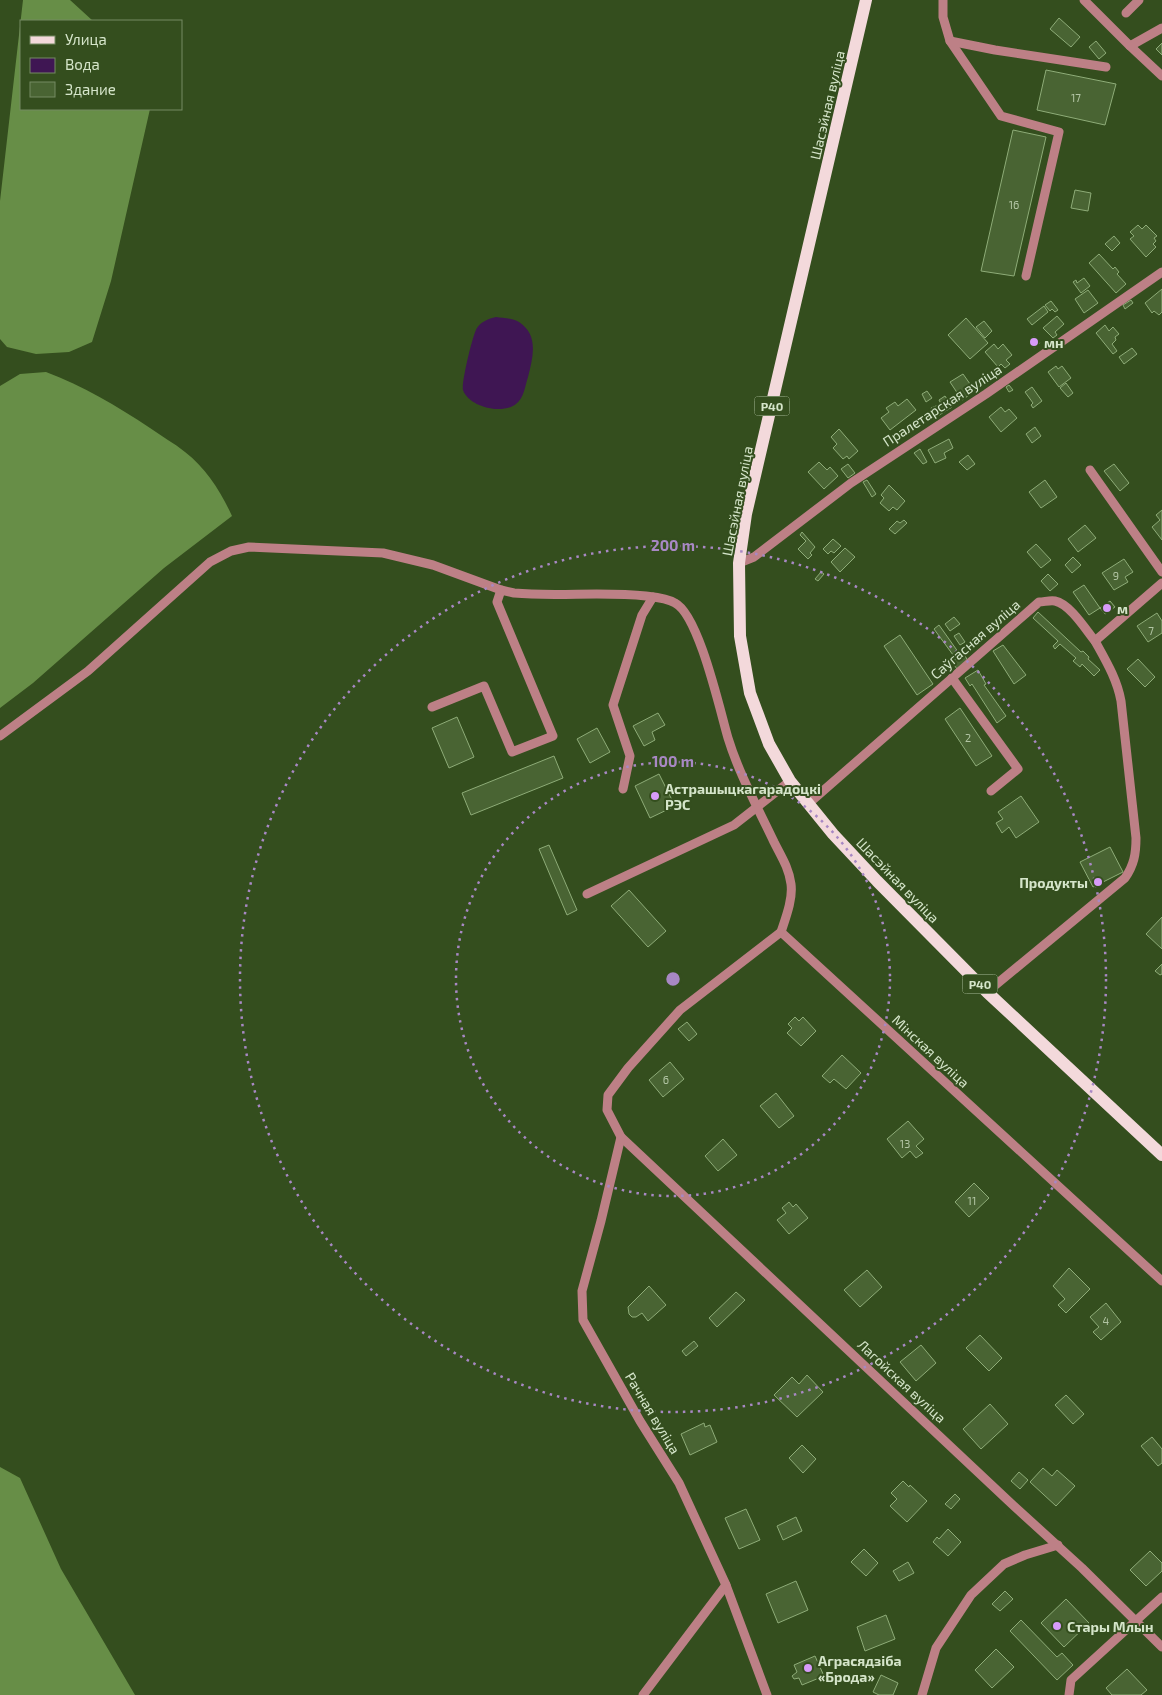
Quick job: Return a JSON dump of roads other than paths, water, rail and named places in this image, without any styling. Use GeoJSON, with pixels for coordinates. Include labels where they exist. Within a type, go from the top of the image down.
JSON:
{"type":"FeatureCollection","features":[{"type":"Feature","properties":{"kind":"main road","name":"Шасэйная вуліца"},"geometry":{"type":"LineString","coordinates":[[866,0],[746,514],[739,564],[740,636],[750,693],[769,744],[790,781],[833,834],[987,992],[1161,1153]]}},
{"type":"Feature","properties":{"kind":"street"},"geometry":{"type":"LineString","coordinates":[[943,0],[943,17],[950,41],[1002,116],[1059,132],[1026,276]]}},
{"type":"Feature","properties":{"kind":"street"},"geometry":{"type":"LineString","coordinates":[[1084,0],[1162,76]]}},
{"type":"Feature","properties":{"kind":"street"},"geometry":{"type":"LineString","coordinates":[[1126,13],[1139,0]]}},
{"type":"Feature","properties":{"kind":"street"},"geometry":{"type":"LineString","coordinates":[[1130,46],[1162,28]]}},
{"type":"Feature","properties":{"kind":"street"},"geometry":{"type":"LineString","coordinates":[[950,41],[1106,67]]}},
{"type":"Feature","properties":{"kind":"street","name":"Пралетарская вуліца"},"geometry":{"type":"LineString","coordinates":[[739,564],[754,556],[851,483],[986,394],[1162,272]]}},
{"type":"Feature","properties":{"kind":"street"},"geometry":{"type":"LineString","coordinates":[[1090,470],[1162,572]]}},
{"type":"Feature","properties":{"kind":"street"},"geometry":{"type":"LineString","coordinates":[[0,736],[88,671],[210,562],[231,551],[250,547],[384,553],[433,565],[501,590],[525,594],[616,594],[652,597],[674,602],[681,607],[688,617],[702,650],[732,753],[786,864],[791,885],[788,909],[781,932],[680,1010],[628,1068],[608,1095],[607,1110],[620,1138]]}},
{"type":"Feature","properties":{"kind":"street"},"geometry":{"type":"LineString","coordinates":[[1095,641],[1162,584]]}},
{"type":"Feature","properties":{"kind":"street"},"geometry":{"type":"LineString","coordinates":[[432,707],[484,686],[512,752],[553,736],[497,602],[501,590]]}},
{"type":"Feature","properties":{"kind":"street"},"geometry":{"type":"LineString","coordinates":[[623,789],[630,756],[613,705],[642,616],[652,597]]}},
{"type":"Feature","properties":{"kind":"street","name":"Саўгасная вуліца"},"geometry":{"type":"LineString","coordinates":[[808,804],[1039,602],[1056,601],[1072,612],[1095,641],[1118,687],[1136,838],[1136,854],[1132,868],[1124,878],[987,992]]}},
{"type":"Feature","properties":{"kind":"street"},"geometry":{"type":"LineString","coordinates":[[952,678],[1018,769],[991,791]]}},
{"type":"Feature","properties":{"kind":"street"},"geometry":{"type":"LineString","coordinates":[[587,894],[734,824],[790,781]]}},
{"type":"Feature","properties":{"kind":"street","name":"Мінская вуліца"},"geometry":{"type":"LineString","coordinates":[[781,932],[1162,1281]]}},
{"type":"Feature","properties":{"kind":"street","name":"Лагойская вуліца"},"geometry":{"type":"LineString","coordinates":[[620,1138],[1058,1545],[1162,1647]]}},
{"type":"Feature","properties":{"kind":"street","name":"Рачная вуліца"},"geometry":{"type":"LineString","coordinates":[[620,1138],[582,1292],[583,1320],[640,1421],[680,1483],[726,1585],[767,1695]]}},
{"type":"Feature","properties":{"kind":"street"},"geometry":{"type":"LineString","coordinates":[[922,1695],[936,1648],[971,1594],[1004,1564],[1025,1555],[1058,1545]]}},
{"type":"Feature","properties":{"kind":"street"},"geometry":{"type":"LineString","coordinates":[[643,1695],[726,1585]]}},
{"type":"Feature","properties":{"kind":"street"},"geometry":{"type":"LineString","coordinates":[[1069,1695],[1071,1680],[1162,1597]]}},
{"type":"Feature","properties":{"kind":"water"},"geometry":{"type":"Polygon","coordinates":[[[496,317],[519,322],[530,333],[533,347],[532,362],[523,395],[516,404],[503,409],[486,408],[479,405],[466,396],[463,390],[465,369],[475,332],[483,322],[496,317]]]}},
{"type":"Feature","properties":{"kind":"place","name":"мн"},"geometry":{"type":"Point","coordinates":[1034,342]}},
{"type":"Feature","properties":{"kind":"place","name":"м"},"geometry":{"type":"Point","coordinates":[1107,608]}},
{"type":"Feature","properties":{"kind":"place","name":"Астрашыцкагарадоцкі РЭС"},"geometry":{"type":"Point","coordinates":[655,796]}},
{"type":"Feature","properties":{"kind":"place","name":"Продукты"},"geometry":{"type":"Point","coordinates":[1098,882]}},
{"type":"Feature","properties":{"kind":"place","name":"Стары Млын"},"geometry":{"type":"Point","coordinates":[1057,1626]}},
{"type":"Feature","properties":{"kind":"place","name":"Аграсядзіба «Брода»"},"geometry":{"type":"Point","coordinates":[808,1668]}}]}
